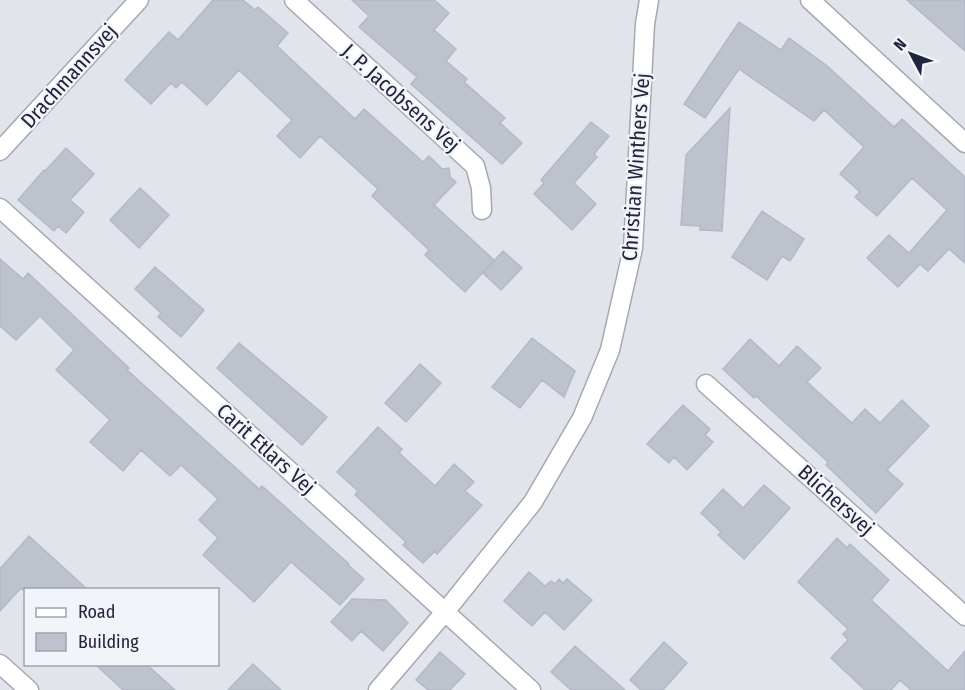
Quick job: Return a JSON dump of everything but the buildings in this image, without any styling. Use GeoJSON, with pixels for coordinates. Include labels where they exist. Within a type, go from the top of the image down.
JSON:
{"type":"FeatureCollection","features":[{"type":"Feature","properties":{"kind":"street","name":"Drachmannsvej"},"geometry":{"type":"LineString","coordinates":[[0,151],[138,0]]}},
{"type":"Feature","properties":{"kind":"street","name":"J. P. Jacobsens Vej"},"geometry":{"type":"LineString","coordinates":[[294,0],[475,166],[481,188],[482,210]]}},
{"type":"Feature","properties":{"kind":"street","name":"Christian Winthers Vej"},"geometry":{"type":"LineString","coordinates":[[378,690],[445,612],[533,502],[582,418],[610,350],[633,248],[645,24],[650,0]]}},
{"type":"Feature","properties":{"kind":"street"},"geometry":{"type":"LineString","coordinates":[[810,0],[965,143]]}},
{"type":"Feature","properties":{"kind":"street","name":"Carit Etlars Vej"},"geometry":{"type":"LineString","coordinates":[[0,208],[531,690]]}},
{"type":"Feature","properties":{"kind":"street","name":"Blichersvej"},"geometry":{"type":"LineString","coordinates":[[706,384],[965,616]]}},
{"type":"Feature","properties":{"kind":"street"},"geometry":{"type":"LineString","coordinates":[[0,664],[29,690]]}}]}
